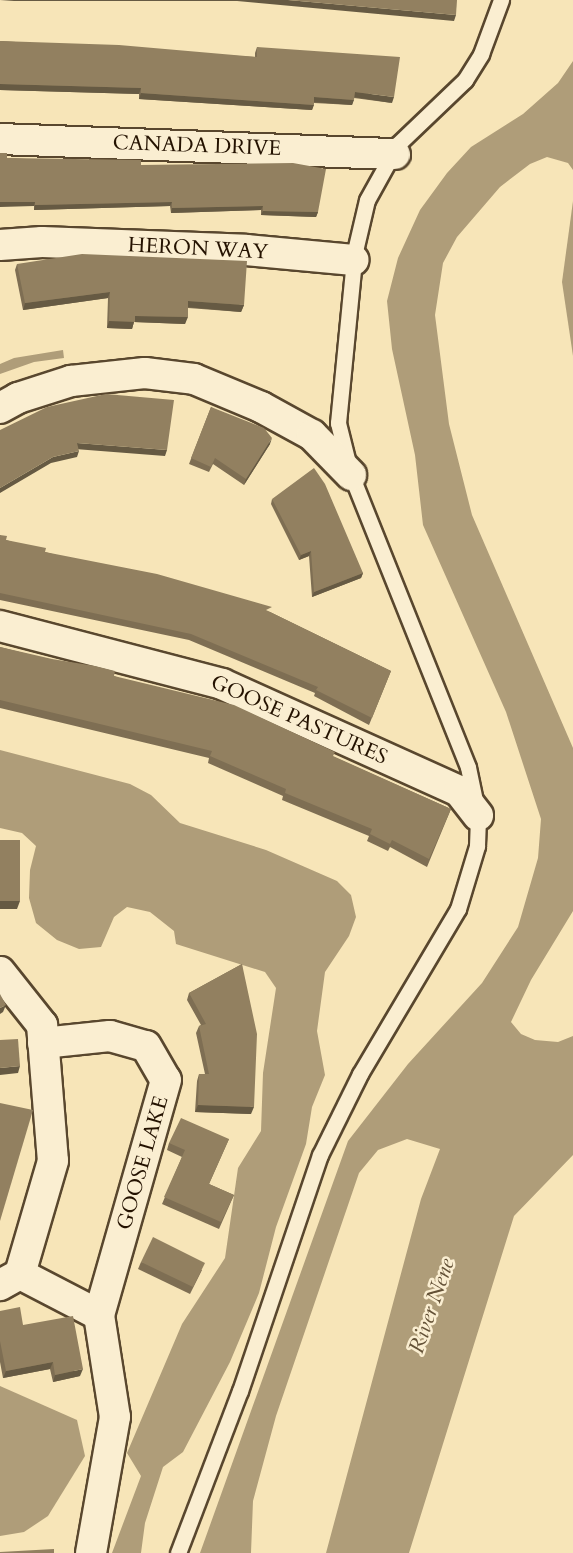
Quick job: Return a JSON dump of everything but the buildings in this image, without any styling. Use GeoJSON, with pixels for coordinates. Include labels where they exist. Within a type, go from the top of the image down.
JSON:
{"type":"FeatureCollection","features":[{"type":"Feature","properties":{"kind":"street","name":"CANADA DRIVE"},"geometry":{"type":"LineString","coordinates":[[0,139],[395,154]]}},
{"type":"Feature","properties":{"kind":"street","name":"HERON WAY"},"geometry":{"type":"LineString","coordinates":[[0,264],[42,242]]}},
{"type":"Feature","properties":{"kind":"street","name":"HERON WAY"},"geometry":{"type":"LineString","coordinates":[[0,245],[42,242],[246,250],[354,260]]}},
{"type":"Feature","properties":{"kind":"street"},"geometry":{"type":"LineString","coordinates":[[0,408],[71,381],[145,373],[194,379],[261,407],[312,435],[351,475]]}},
{"type":"Feature","properties":{"kind":"street","name":"GOOSE PASTURES"},"geometry":{"type":"LineString","coordinates":[[0,626],[222,684],[459,791],[478,815]]}},
{"type":"Feature","properties":{"kind":"street"},"geometry":{"type":"LineString","coordinates":[[0,972],[42,1025],[53,1161],[10,1280],[99,1315]]}},
{"type":"Feature","properties":{"kind":"street","name":"GOOSE LAKE"},"geometry":{"type":"LineString","coordinates":[[44,1042],[110,1036],[146,1046],[166,1080],[99,1315],[115,1417],[91,1553]]}},
{"type":"Feature","properties":{"kind":"lane"},"geometry":{"type":"LineString","coordinates":[[178,1553],[240,1391],[320,1155],[360,1074],[458,909],[477,846],[478,815],[457,739],[351,475],[338,423],[354,260],[366,200],[395,154],[398,144],[465,80],[481,54],[501,0]]}},
{"type":"Feature","properties":{"kind":"water","name":"River Nene"},"geometry":{"type":"Polygon","coordinates":[[[573,61],[573,170],[568,163],[547,157],[530,164],[500,187],[457,237],[443,263],[435,315],[449,424],[472,515],[573,748],[573,911],[531,980],[511,1022],[521,1034],[535,1040],[558,1042],[573,1036],[573,1155],[514,1216],[409,1553],[326,1553],[421,1199],[440,1149],[407,1139],[378,1150],[359,1173],[276,1416],[253,1501],[251,1553],[200,1553],[348,1141],[408,1064],[482,983],[518,927],[538,858],[541,819],[506,712],[423,525],[415,455],[392,349],[387,301],[398,258],[420,210],[447,173],[471,147],[523,114],[558,83],[573,61]]]}},
{"type":"Feature","properties":{"kind":"water"},"geometry":{"type":"Polygon","coordinates":[[[573,201],[573,356],[562,282],[573,201]]]}},
{"type":"Feature","properties":{"kind":"water"},"geometry":{"type":"Polygon","coordinates":[[[63,350],[64,358],[34,362],[0,374],[0,364],[14,358],[63,350]]]}},
{"type":"Feature","properties":{"kind":"water"},"geometry":{"type":"Polygon","coordinates":[[[0,750],[130,784],[151,795],[180,823],[266,850],[337,881],[351,895],[356,917],[349,936],[325,972],[317,1031],[325,1075],[312,1107],[306,1144],[276,1227],[259,1293],[230,1362],[183,1452],[163,1467],[145,1523],[141,1553],[112,1553],[141,1476],[127,1453],[182,1324],[225,1258],[238,1168],[261,1131],[263,1073],[276,988],[265,972],[176,944],[174,931],[150,912],[127,907],[114,917],[101,947],[79,949],[57,940],[36,923],[29,898],[30,870],[36,846],[22,833],[0,828],[0,750]]]}},
{"type":"Feature","properties":{"kind":"water"},"geometry":{"type":"Polygon","coordinates":[[[0,1386],[77,1420],[85,1456],[48,1516],[24,1532],[0,1536],[0,1386]]]}}]}
